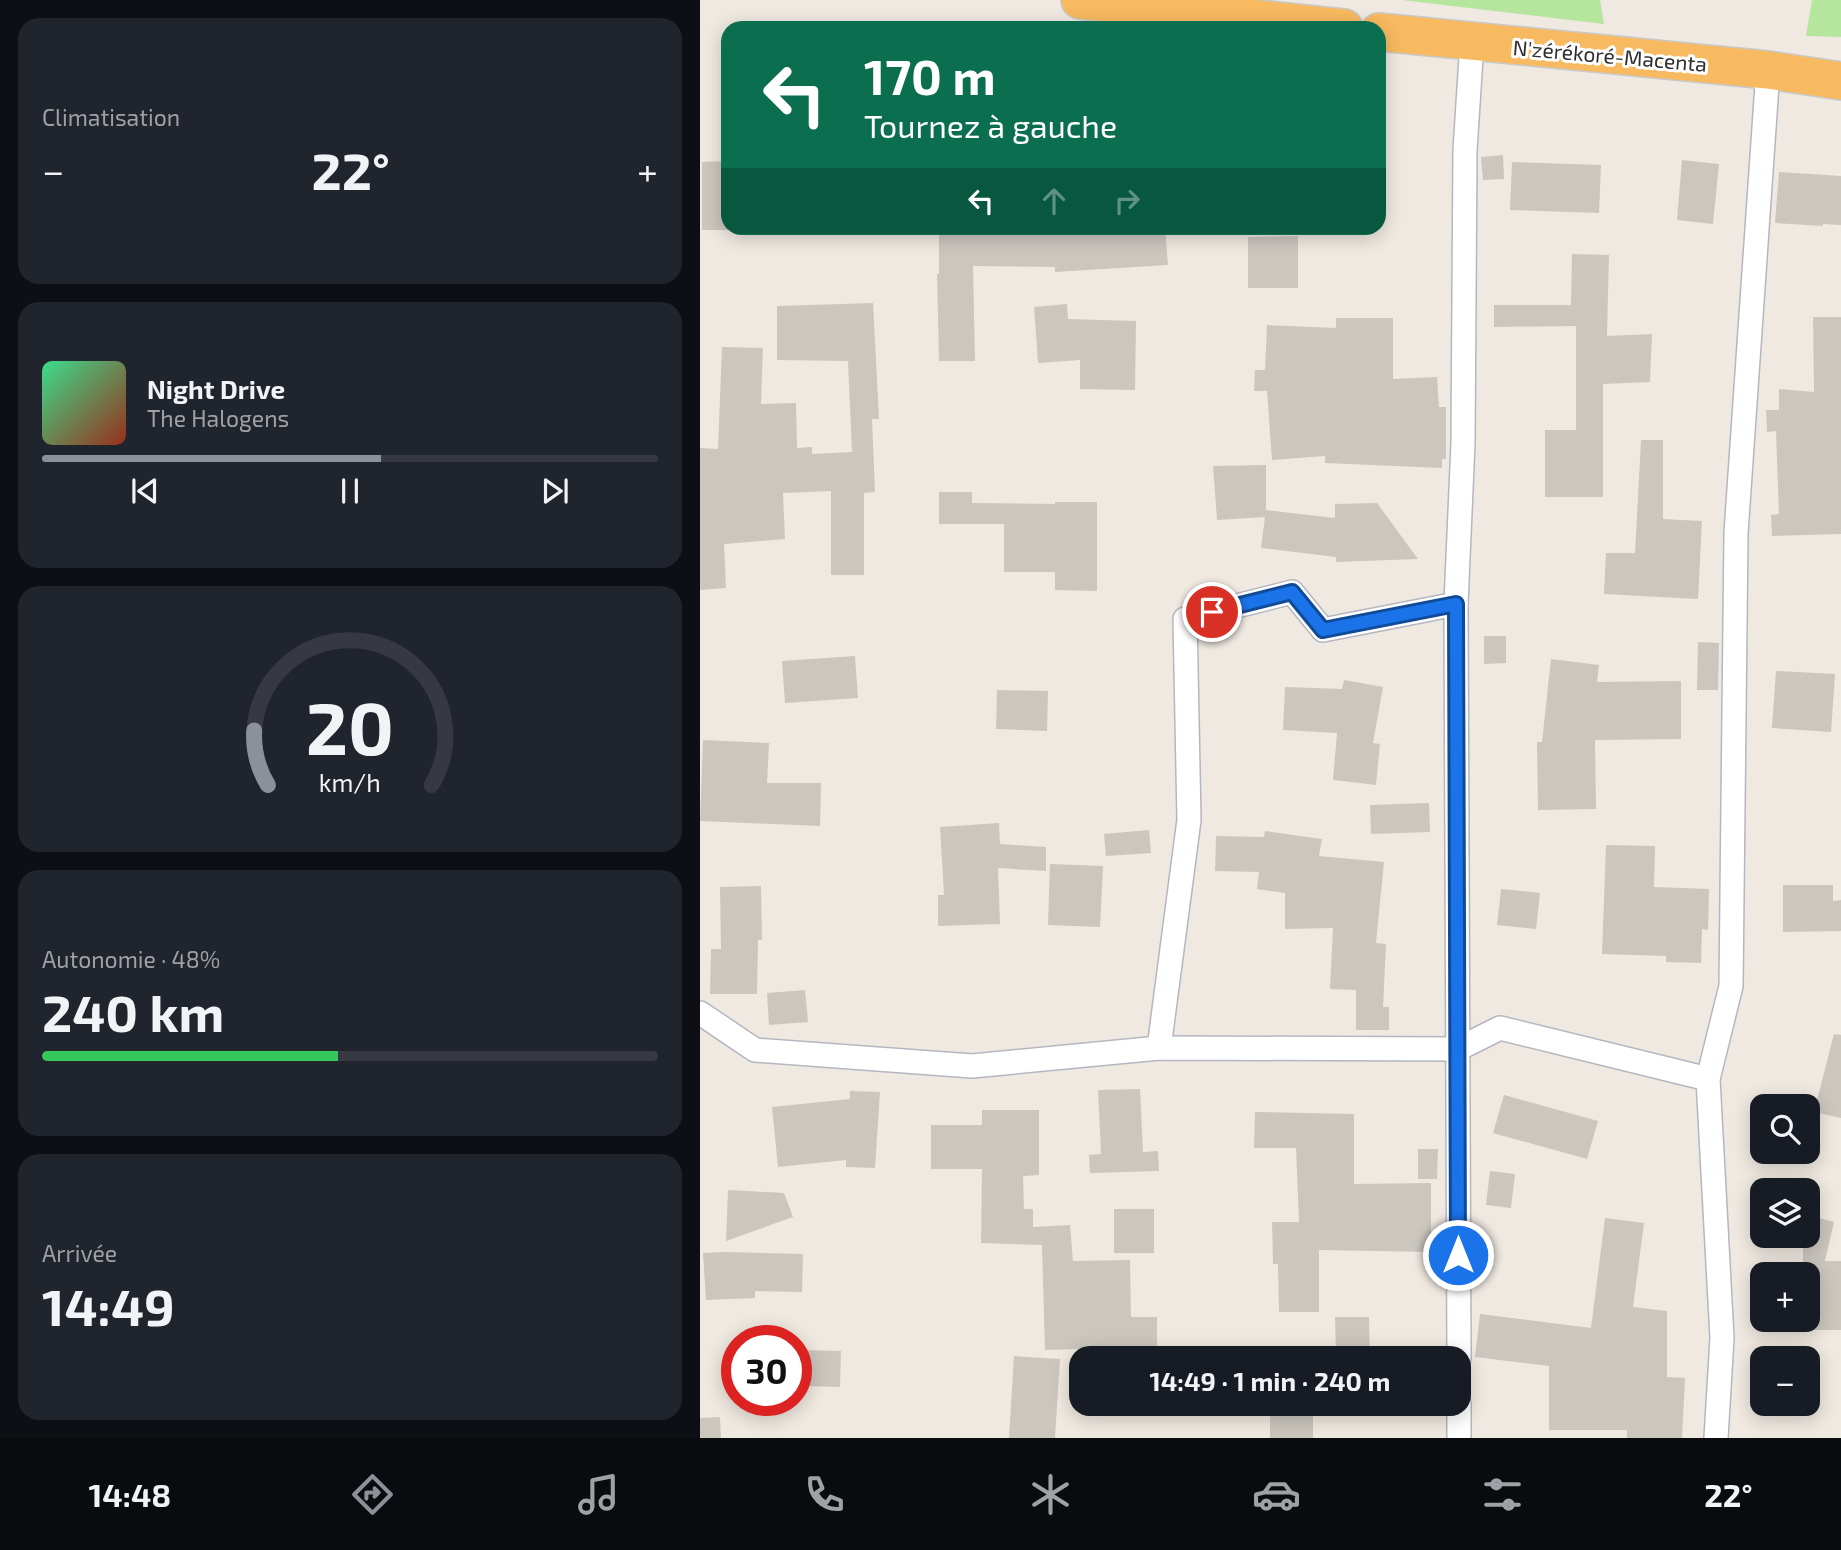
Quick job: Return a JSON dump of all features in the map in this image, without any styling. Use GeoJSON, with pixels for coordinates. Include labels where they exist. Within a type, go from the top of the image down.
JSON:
{"type":"FeatureCollection","features":[{"type":"Feature","properties":{"kind":"highway"},"geometry":{"type":"LineString","coordinates":[[1080,0],[1278,21]]}},
{"type":"Feature","properties":{"kind":"highway","name":"N'zérékoré-Macenta"},"geometry":{"type":"LineString","coordinates":[[1386,33],[1768,70],[1841,81]]}},
{"type":"Feature","properties":{"kind":"street"},"geometry":{"type":"LineString","coordinates":[[1459,1346],[1456,604],[1464,443],[1465,150],[1472,42]]}},
{"type":"Feature","properties":{"kind":"street"},"geometry":{"type":"LineString","coordinates":[[1716,1438],[1722,1338],[1708,1079],[1731,986],[1735,533],[1768,70]]}},
{"type":"Feature","properties":{"kind":"street"},"geometry":{"type":"LineString","coordinates":[[1159,1048],[1189,820],[1185,618],[1292,592],[1323,630],[1456,604]]}},
{"type":"Feature","properties":{"kind":"street"},"geometry":{"type":"LineString","coordinates":[[700,1013],[755,1050],[972,1066],[1159,1048],[1458,1049],[1500,1028],[1708,1079]]}},
{"type":"Feature","properties":{"kind":"street"},"geometry":{"type":"LineString","coordinates":[[1459,1416],[1459,1438]]}},
{"type":"Feature","properties":{"kind":"green space"},"geometry":{"type":"Polygon","coordinates":[[[1402,0],[1600,0],[1604,24],[1402,0]]]}},
{"type":"Feature","properties":{"kind":"green space"},"geometry":{"type":"Polygon","coordinates":[[[1812,0],[1841,0],[1841,37],[1806,36],[1812,0]]]}},
{"type":"Feature","properties":{"kind":"building"},"geometry":{"type":"Polygon","coordinates":[[[1503,155],[1504,179],[1483,180],[1481,157],[1503,155]]]}},
{"type":"Feature","properties":{"kind":"building"},"geometry":{"type":"Polygon","coordinates":[[[1682,160],[1719,164],[1713,224],[1677,220],[1682,160]]]}},
{"type":"Feature","properties":{"kind":"building"},"geometry":{"type":"Polygon","coordinates":[[[721,161],[721,230],[702,230],[702,162],[721,161]]]}},
{"type":"Feature","properties":{"kind":"building"},"geometry":{"type":"Polygon","coordinates":[[[1512,162],[1601,165],[1599,213],[1510,210],[1512,162]]]}},
{"type":"Feature","properties":{"kind":"building"},"geometry":{"type":"Polygon","coordinates":[[[1779,172],[1841,176],[1841,225],[1775,223],[1779,172]]]}},
{"type":"Feature","properties":{"kind":"building"},"geometry":{"type":"Polygon","coordinates":[[[939,235],[1166,235],[1168,265],[1055,272],[1055,267],[973,266],[975,361],[939,361],[939,235]]]}},
{"type":"Feature","properties":{"kind":"building"},"geometry":{"type":"Polygon","coordinates":[[[1298,236],[1298,288],[1248,288],[1248,237],[1298,236]]]}},
{"type":"Feature","properties":{"kind":"building"},"geometry":{"type":"Polygon","coordinates":[[[1572,254],[1609,255],[1607,336],[1652,334],[1650,382],[1603,384],[1603,497],[1545,497],[1545,430],[1576,430],[1576,326],[1494,327],[1494,305],[1571,305],[1572,254]]]}},
{"type":"Feature","properties":{"kind":"building"},"geometry":{"type":"Polygon","coordinates":[[[873,303],[879,419],[872,419],[875,492],[864,493],[864,575],[831,575],[831,491],[783,493],[785,539],[724,544],[726,588],[700,590],[700,448],[718,449],[722,347],[763,348],[761,404],[796,403],[797,448],[812,447],[812,454],[852,452],[848,361],[777,360],[777,306],[873,303]]]}},
{"type":"Feature","properties":{"kind":"building"},"geometry":{"type":"Polygon","coordinates":[[[1067,304],[1068,319],[1136,321],[1135,390],[1080,389],[1080,360],[1038,363],[1034,307],[1067,304]]]}},
{"type":"Feature","properties":{"kind":"building"},"geometry":{"type":"Polygon","coordinates":[[[1813,317],[1841,317],[1841,534],[1772,536],[1771,515],[1779,514],[1776,431],[1767,432],[1766,410],[1779,410],[1779,389],[1814,392],[1813,317]]]}},
{"type":"Feature","properties":{"kind":"building"},"geometry":{"type":"Polygon","coordinates":[[[1336,318],[1393,318],[1393,379],[1437,377],[1439,407],[1446,407],[1446,459],[1442,459],[1442,468],[1325,463],[1325,456],[1272,460],[1267,391],[1254,391],[1255,370],[1265,370],[1267,325],[1336,328],[1336,318]]]}},
{"type":"Feature","properties":{"kind":"building"},"geometry":{"type":"Polygon","coordinates":[[[1641,440],[1663,440],[1663,519],[1702,521],[1698,599],[1604,594],[1606,553],[1635,553],[1641,440]]]}},
{"type":"Feature","properties":{"kind":"building"},"geometry":{"type":"Polygon","coordinates":[[[1266,465],[1266,510],[1335,518],[1335,504],[1377,503],[1418,559],[1336,562],[1336,557],[1261,548],[1265,517],[1217,520],[1213,466],[1266,465]]]}},
{"type":"Feature","properties":{"kind":"building"},"geometry":{"type":"Polygon","coordinates":[[[939,492],[972,492],[972,503],[1097,502],[1097,591],[1055,590],[1055,572],[1004,572],[1004,524],[939,524],[939,492]]]}},
{"type":"Feature","properties":{"kind":"building"},"geometry":{"type":"Polygon","coordinates":[[[1484,636],[1506,636],[1506,663],[1484,664],[1484,636]]]}},
{"type":"Feature","properties":{"kind":"building"},"geometry":{"type":"Polygon","coordinates":[[[1698,642],[1719,643],[1718,690],[1697,690],[1698,642]]]}},
{"type":"Feature","properties":{"kind":"building"},"geometry":{"type":"Polygon","coordinates":[[[855,656],[858,698],[785,703],[782,661],[855,656]]]}},
{"type":"Feature","properties":{"kind":"building"},"geometry":{"type":"Polygon","coordinates":[[[1551,659],[1599,665],[1597,682],[1681,681],[1681,739],[1595,740],[1596,809],[1538,810],[1537,742],[1542,742],[1551,659]]]}},
{"type":"Feature","properties":{"kind":"building"},"geometry":{"type":"Polygon","coordinates":[[[1776,671],[1835,674],[1831,732],[1772,728],[1776,671]]]}},
{"type":"Feature","properties":{"kind":"building"},"geometry":{"type":"Polygon","coordinates":[[[1344,680],[1383,687],[1373,743],[1380,744],[1376,785],[1333,780],[1337,733],[1283,730],[1285,687],[1342,689],[1344,680]]]}},
{"type":"Feature","properties":{"kind":"building"},"geometry":{"type":"Polygon","coordinates":[[[997,690],[1048,691],[1047,731],[996,729],[997,690]]]}},
{"type":"Feature","properties":{"kind":"building"},"geometry":{"type":"Polygon","coordinates":[[[703,740],[769,743],[767,783],[821,783],[820,826],[700,821],[703,740]]]}},
{"type":"Feature","properties":{"kind":"building"},"geometry":{"type":"Polygon","coordinates":[[[1429,803],[1430,832],[1371,834],[1370,805],[1429,803]]]}},
{"type":"Feature","properties":{"kind":"building"},"geometry":{"type":"Polygon","coordinates":[[[999,823],[1000,844],[1046,847],[1046,871],[998,868],[1000,924],[938,926],[938,895],[944,895],[940,827],[999,823]]]}},
{"type":"Feature","properties":{"kind":"building"},"geometry":{"type":"Polygon","coordinates":[[[1149,830],[1151,853],[1106,856],[1104,834],[1149,830]]]}},
{"type":"Feature","properties":{"kind":"building"},"geometry":{"type":"Polygon","coordinates":[[[1265,831],[1322,839],[1319,856],[1384,862],[1376,943],[1386,944],[1383,1007],[1389,1007],[1389,1030],[1356,1030],[1356,990],[1330,989],[1333,928],[1285,929],[1285,893],[1257,889],[1259,872],[1215,871],[1216,836],[1264,837],[1265,831]]]}},
{"type":"Feature","properties":{"kind":"building"},"geometry":{"type":"Polygon","coordinates":[[[1606,845],[1655,846],[1654,887],[1709,889],[1708,930],[1702,929],[1701,963],[1666,962],[1666,956],[1602,954],[1606,845]]]}},
{"type":"Feature","properties":{"kind":"building"},"geometry":{"type":"Polygon","coordinates":[[[1050,864],[1103,866],[1100,927],[1048,925],[1050,864]]]}},
{"type":"Feature","properties":{"kind":"building"},"geometry":{"type":"Polygon","coordinates":[[[1783,885],[1833,885],[1833,901],[1841,900],[1841,931],[1783,932],[1783,885]]]}},
{"type":"Feature","properties":{"kind":"building"},"geometry":{"type":"Polygon","coordinates":[[[761,886],[762,940],[758,940],[757,994],[710,994],[711,949],[721,949],[720,887],[761,886]]]}},
{"type":"Feature","properties":{"kind":"building"},"geometry":{"type":"Polygon","coordinates":[[[1501,889],[1540,893],[1536,929],[1497,925],[1501,889]]]}},
{"type":"Feature","properties":{"kind":"building"},"geometry":{"type":"Polygon","coordinates":[[[805,990],[808,1022],[769,1025],[767,993],[805,990]]]}},
{"type":"Feature","properties":{"kind":"building"},"geometry":{"type":"Polygon","coordinates":[[[1834,1034],[1841,1035],[1841,1118],[1820,1113],[1819,1094],[1834,1034]]]}},
{"type":"Feature","properties":{"kind":"building"},"geometry":{"type":"Polygon","coordinates":[[[1140,1089],[1143,1152],[1158,1151],[1159,1171],[1090,1173],[1089,1155],[1101,1154],[1098,1090],[1140,1089]]]}},
{"type":"Feature","properties":{"kind":"building"},"geometry":{"type":"Polygon","coordinates":[[[850,1091],[880,1092],[875,1168],[846,1167],[846,1160],[778,1167],[772,1107],[850,1099],[850,1091]]]}},
{"type":"Feature","properties":{"kind":"building"},"geometry":{"type":"Polygon","coordinates":[[[1504,1095],[1598,1121],[1587,1159],[1493,1133],[1504,1095]]]}},
{"type":"Feature","properties":{"kind":"building"},"geometry":{"type":"Polygon","coordinates":[[[982,1110],[1039,1110],[1039,1175],[1023,1176],[1024,1209],[1033,1209],[1033,1227],[1070,1225],[1073,1261],[1130,1260],[1131,1317],[1157,1317],[1157,1346],[1069,1346],[1069,1349],[1045,1350],[1042,1245],[981,1243],[982,1169],[931,1169],[931,1125],[982,1125],[982,1110]]]}},
{"type":"Feature","properties":{"kind":"building"},"geometry":{"type":"Polygon","coordinates":[[[1255,1112],[1354,1114],[1354,1184],[1431,1183],[1431,1252],[1319,1250],[1319,1312],[1279,1312],[1278,1264],[1273,1264],[1272,1222],[1299,1222],[1296,1148],[1254,1148],[1255,1112]]]}},
{"type":"Feature","properties":{"kind":"building"},"geometry":{"type":"Polygon","coordinates":[[[1418,1149],[1438,1149],[1437,1179],[1418,1179],[1418,1149]]]}},
{"type":"Feature","properties":{"kind":"building"},"geometry":{"type":"Polygon","coordinates":[[[1490,1171],[1515,1174],[1511,1208],[1486,1205],[1490,1171]]]}},
{"type":"Feature","properties":{"kind":"building"},"geometry":{"type":"Polygon","coordinates":[[[728,1190],[784,1193],[793,1217],[726,1241],[728,1190]]]}},
{"type":"Feature","properties":{"kind":"building"},"geometry":{"type":"Polygon","coordinates":[[[1114,1209],[1154,1209],[1154,1253],[1114,1253],[1114,1209]]]}},
{"type":"Feature","properties":{"kind":"building"},"geometry":{"type":"Polygon","coordinates":[[[1605,1218],[1644,1223],[1633,1307],[1667,1311],[1667,1377],[1685,1378],[1682,1438],[1627,1438],[1627,1430],[1549,1430],[1549,1366],[1475,1357],[1480,1314],[1591,1328],[1605,1218]]]}},
{"type":"Feature","properties":{"kind":"building"},"geometry":{"type":"Polygon","coordinates":[[[1820,1218],[1834,1222],[1825,1261],[1841,1261],[1841,1330],[1820,1330],[1820,1262],[1803,1262],[1803,1248],[1820,1248],[1820,1218]]]}},
{"type":"Feature","properties":{"kind":"building"},"geometry":{"type":"Polygon","coordinates":[[[703,1253],[803,1254],[802,1292],[755,1291],[755,1298],[706,1300],[703,1253]]]}},
{"type":"Feature","properties":{"kind":"building"},"geometry":{"type":"Polygon","coordinates":[[[1335,1317],[1369,1317],[1370,1346],[1336,1346],[1335,1317]]]}},
{"type":"Feature","properties":{"kind":"building"},"geometry":{"type":"Polygon","coordinates":[[[812,1350],[841,1351],[840,1387],[812,1386],[812,1350]]]}},
{"type":"Feature","properties":{"kind":"building"},"geometry":{"type":"Polygon","coordinates":[[[1014,1356],[1060,1359],[1055,1438],[1009,1438],[1014,1356]]]}},
{"type":"Feature","properties":{"kind":"building"},"geometry":{"type":"Polygon","coordinates":[[[1270,1416],[1313,1416],[1313,1438],[1270,1438],[1270,1416]]]}},
{"type":"Feature","properties":{"kind":"building"},"geometry":{"type":"Polygon","coordinates":[[[720,1417],[721,1438],[700,1438],[700,1418],[720,1417]]]}},
{"type":"Feature","properties":{"kind":"route"},"geometry":{"type":"LineString","coordinates":[[1212,612],[1292,592],[1323,630],[1456,604],[1458,1255]]}}]}
